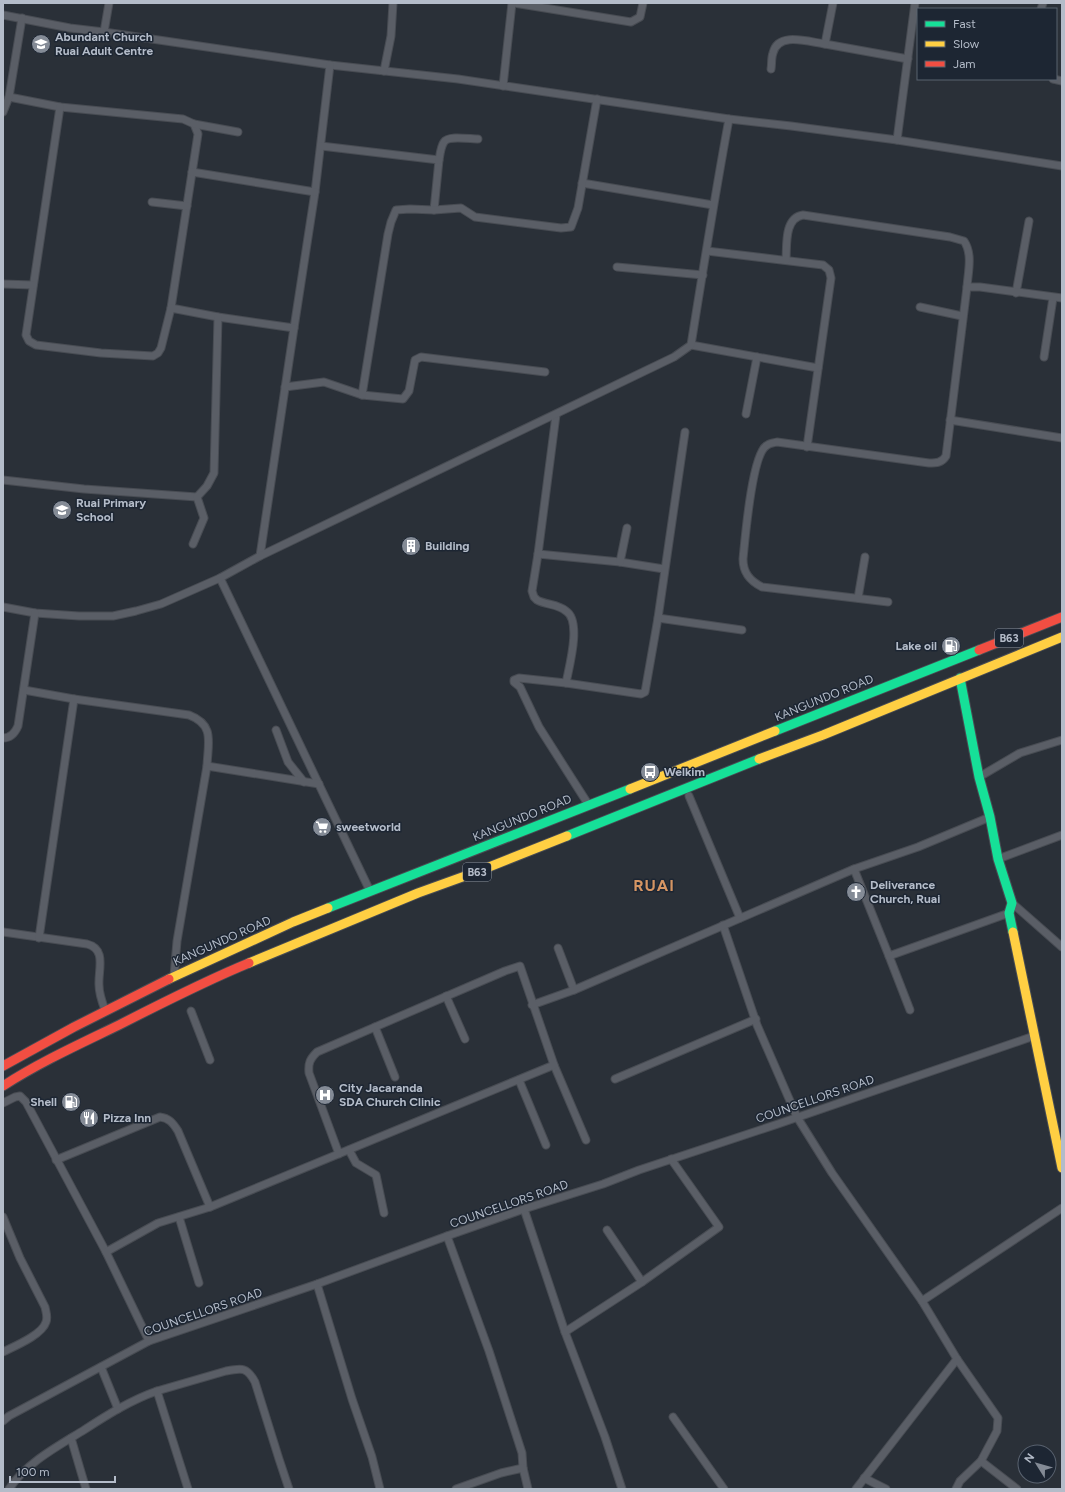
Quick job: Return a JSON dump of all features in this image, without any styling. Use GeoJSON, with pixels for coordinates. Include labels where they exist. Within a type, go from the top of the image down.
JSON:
{"type":"FeatureCollection","features":[{"type":"Feature","properties":{"kind":"main road","name":"KANGUNDO ROAD"},"geometry":{"type":"LineString","coordinates":[[3,1066],[105,1010],[174,976],[293,922],[1062,617]]}},
{"type":"Feature","properties":{"kind":"main road","name":"B63"},"geometry":{"type":"LineString","coordinates":[[3,1086],[25,1072],[70,1049],[226,973],[418,893],[479,871],[768,755],[823,735],[960,678],[1062,638]]}},
{"type":"Feature","properties":{"kind":"main road"},"geometry":{"type":"LineString","coordinates":[[960,678],[979,777],[990,817],[998,859],[1012,903],[1009,913],[1062,1168]]}},
{"type":"Feature","properties":{"kind":"main road"},"geometry":{"type":"LineString","coordinates":[[17,1058],[25,1072]]}},
{"type":"Feature","properties":{"kind":"street"},"geometry":{"type":"LineString","coordinates":[[104,32],[109,3]]}},
{"type":"Feature","properties":{"kind":"street"},"geometry":{"type":"LineString","coordinates":[[384,71],[391,36],[393,3]]}},
{"type":"Feature","properties":{"kind":"street"},"geometry":{"type":"LineString","coordinates":[[503,86],[513,3],[631,22],[640,18],[643,3]]}},
{"type":"Feature","properties":{"kind":"street"},"geometry":{"type":"LineString","coordinates":[[825,44],[833,3]]}},
{"type":"Feature","properties":{"kind":"street"},"geometry":{"type":"LineString","coordinates":[[897,140],[916,7]]}},
{"type":"Feature","properties":{"kind":"street"},"geometry":{"type":"LineString","coordinates":[[3,14],[70,28],[330,65],[503,86],[729,119],[897,140],[1062,166]]}},
{"type":"Feature","properties":{"kind":"street"},"geometry":{"type":"LineString","coordinates":[[3,112],[9,97],[22,18]]}},
{"type":"Feature","properties":{"kind":"street"},"geometry":{"type":"LineString","coordinates":[[771,69],[773,53],[776,45],[787,39],[908,58]]}},
{"type":"Feature","properties":{"kind":"street"},"geometry":{"type":"LineString","coordinates":[[260,556],[315,192],[330,65]]}},
{"type":"Feature","properties":{"kind":"street"},"geometry":{"type":"LineString","coordinates":[[9,97],[60,107],[183,119],[194,124],[238,132]]}},
{"type":"Feature","properties":{"kind":"street"},"geometry":{"type":"LineString","coordinates":[[362,395],[391,222],[396,210],[461,208],[475,217],[561,228],[571,226],[578,208],[597,99]]}},
{"type":"Feature","properties":{"kind":"street"},"geometry":{"type":"LineString","coordinates":[[60,107],[26,336],[29,341],[36,345],[101,353],[153,356],[158,353],[161,348],[171,308],[198,134],[194,124]]}},
{"type":"Feature","properties":{"kind":"street"},"geometry":{"type":"LineString","coordinates":[[3,607],[35,613],[79,616],[113,616],[161,604],[220,578],[260,556],[674,357],[691,345],[707,251],[713,205],[729,119]]}},
{"type":"Feature","properties":{"kind":"street"},"geometry":{"type":"LineString","coordinates":[[434,210],[439,160],[443,142],[447,139],[454,138],[478,139]]}},
{"type":"Feature","properties":{"kind":"street"},"geometry":{"type":"LineString","coordinates":[[321,146],[439,160]]}},
{"type":"Feature","properties":{"kind":"street"},"geometry":{"type":"LineString","coordinates":[[192,172],[315,192]]}},
{"type":"Feature","properties":{"kind":"street"},"geometry":{"type":"LineString","coordinates":[[582,183],[713,205]]}},
{"type":"Feature","properties":{"kind":"street"},"geometry":{"type":"LineString","coordinates":[[152,202],[187,206]]}},
{"type":"Feature","properties":{"kind":"street"},"geometry":{"type":"LineString","coordinates":[[786,260],[791,222],[796,216],[803,215],[950,237],[964,241],[968,248],[970,256],[946,456],[944,460],[929,464],[777,442],[766,446],[761,452],[757,464],[749,510],[743,565],[745,572],[752,582],[762,587],[888,602]]}},
{"type":"Feature","properties":{"kind":"street"},"geometry":{"type":"LineString","coordinates":[[1016,293],[1029,221]]}},
{"type":"Feature","properties":{"kind":"street"},"geometry":{"type":"LineString","coordinates":[[707,251],[823,265],[829,270],[831,274],[807,447]]}},
{"type":"Feature","properties":{"kind":"street"},"geometry":{"type":"LineString","coordinates":[[617,266],[703,275]]}},
{"type":"Feature","properties":{"kind":"street"},"geometry":{"type":"LineString","coordinates":[[3,284],[33,285]]}},
{"type":"Feature","properties":{"kind":"street"},"geometry":{"type":"LineString","coordinates":[[966,287],[980,287],[1062,298]]}},
{"type":"Feature","properties":{"kind":"street"},"geometry":{"type":"LineString","coordinates":[[1044,358],[1053,298]]}},
{"type":"Feature","properties":{"kind":"street"},"geometry":{"type":"LineString","coordinates":[[920,307],[962,316]]}},
{"type":"Feature","properties":{"kind":"street"},"geometry":{"type":"LineString","coordinates":[[171,308],[218,317],[294,328]]}},
{"type":"Feature","properties":{"kind":"street"},"geometry":{"type":"LineString","coordinates":[[197,497],[207,486],[214,473],[218,317]]}},
{"type":"Feature","properties":{"kind":"street"},"geometry":{"type":"LineString","coordinates":[[691,345],[818,368]]}},
{"type":"Feature","properties":{"kind":"street"},"geometry":{"type":"LineString","coordinates":[[285,387],[324,382],[362,395],[403,399],[409,391],[416,360],[421,357],[546,372]]}},
{"type":"Feature","properties":{"kind":"street"},"geometry":{"type":"LineString","coordinates":[[746,414],[757,357]]}},
{"type":"Feature","properties":{"kind":"street"},"geometry":{"type":"LineString","coordinates":[[556,415],[532,591],[534,597],[541,602],[570,613],[573,620],[574,629],[572,653],[566,683]]}},
{"type":"Feature","properties":{"kind":"street"},"geometry":{"type":"LineString","coordinates":[[950,420],[1062,438]]}},
{"type":"Feature","properties":{"kind":"street"},"geometry":{"type":"LineString","coordinates":[[588,804],[539,727],[520,687],[514,682],[514,680],[519,678],[566,683],[640,694],[644,693],[658,618],[685,432]]}},
{"type":"Feature","properties":{"kind":"street"},"geometry":{"type":"LineString","coordinates":[[3,481],[84,489],[197,497]]}},
{"type":"Feature","properties":{"kind":"street"},"geometry":{"type":"LineString","coordinates":[[193,544],[204,518],[197,497]]}},
{"type":"Feature","properties":{"kind":"street"},"geometry":{"type":"LineString","coordinates":[[620,562],[628,528]]}},
{"type":"Feature","properties":{"kind":"street"},"geometry":{"type":"LineString","coordinates":[[538,554],[620,562],[664,569]]}},
{"type":"Feature","properties":{"kind":"street"},"geometry":{"type":"LineString","coordinates":[[858,598],[865,557]]}},
{"type":"Feature","properties":{"kind":"street"},"geometry":{"type":"LineString","coordinates":[[220,578],[370,891]]}},
{"type":"Feature","properties":{"kind":"street"},"geometry":{"type":"LineString","coordinates":[[3,738],[13,735],[18,726],[35,613]]}},
{"type":"Feature","properties":{"kind":"street"},"geometry":{"type":"LineString","coordinates":[[658,618],[742,630]]}},
{"type":"Feature","properties":{"kind":"street"},"geometry":{"type":"LineString","coordinates":[[24,690],[74,699],[189,714],[202,721],[207,728],[207,766],[177,941],[174,976]]}},
{"type":"Feature","properties":{"kind":"street"},"geometry":{"type":"LineString","coordinates":[[39,938],[74,699]]}},
{"type":"Feature","properties":{"kind":"street"},"geometry":{"type":"LineString","coordinates":[[276,730],[288,762],[304,782]]}},
{"type":"Feature","properties":{"kind":"street"},"geometry":{"type":"LineString","coordinates":[[979,777],[1020,753],[1062,740]]}},
{"type":"Feature","properties":{"kind":"street"},"geometry":{"type":"LineString","coordinates":[[207,766],[319,784]]}},
{"type":"Feature","properties":{"kind":"street"},"geometry":{"type":"LineString","coordinates":[[688,796],[740,918]]}},
{"type":"Feature","properties":{"kind":"street"},"geometry":{"type":"LineString","coordinates":[[532,1005],[574,990],[854,869],[918,847],[990,817]]}},
{"type":"Feature","properties":{"kind":"street"},"geometry":{"type":"LineString","coordinates":[[998,859],[1062,835]]}},
{"type":"Feature","properties":{"kind":"street"},"geometry":{"type":"LineString","coordinates":[[854,869],[910,1010]]}},
{"type":"Feature","properties":{"kind":"street"},"geometry":{"type":"LineString","coordinates":[[1012,903],[1062,947]]}},
{"type":"Feature","properties":{"kind":"street"},"geometry":{"type":"LineString","coordinates":[[889,956],[1009,913]]}},
{"type":"Feature","properties":{"kind":"street"},"geometry":{"type":"LineString","coordinates":[[723,925],[757,1025],[797,1117],[832,1173],[922,1301],[958,1359],[998,1418],[997,1431],[981,1461],[960,1482],[956,1489]]}},
{"type":"Feature","properties":{"kind":"street"},"geometry":{"type":"LineString","coordinates":[[3,932],[87,944],[97,949],[100,954],[101,961],[99,985],[105,1010]]}},
{"type":"Feature","properties":{"kind":"street"},"geometry":{"type":"LineString","coordinates":[[558,948],[574,990]]}},
{"type":"Feature","properties":{"kind":"street"},"geometry":{"type":"LineString","coordinates":[[339,1154],[309,1073],[308,1065],[310,1058],[317,1052],[446,996],[520,966],[532,1005],[554,1065],[586,1140]]}},
{"type":"Feature","properties":{"kind":"street"},"geometry":{"type":"LineString","coordinates":[[446,996],[465,1039]]}},
{"type":"Feature","properties":{"kind":"street"},"geometry":{"type":"LineString","coordinates":[[191,1011],[210,1060]]}},
{"type":"Feature","properties":{"kind":"street"},"geometry":{"type":"LineString","coordinates":[[615,1079],[756,1019]]}},
{"type":"Feature","properties":{"kind":"street"},"geometry":{"type":"LineString","coordinates":[[375,1027],[395,1077]]}},
{"type":"Feature","properties":{"kind":"street","name":"COUNCELLORS ROAD"},"geometry":{"type":"LineString","coordinates":[[3,1421],[9,1416],[149,1341],[317,1284],[524,1209],[603,1184],[671,1159],[1034,1036]]}},
{"type":"Feature","properties":{"kind":"street"},"geometry":{"type":"LineString","coordinates":[[106,1252],[158,1223],[210,1207],[554,1065]]}},
{"type":"Feature","properties":{"kind":"street"},"geometry":{"type":"LineString","coordinates":[[519,1080],[546,1145]]}},
{"type":"Feature","properties":{"kind":"street"},"geometry":{"type":"LineString","coordinates":[[3,1103],[20,1096],[24,1099],[106,1252],[149,1341]]}},
{"type":"Feature","properties":{"kind":"street"},"geometry":{"type":"LineString","coordinates":[[56,1160],[160,1117],[166,1118],[173,1122],[178,1131],[210,1207]]}},
{"type":"Feature","properties":{"kind":"street"},"geometry":{"type":"LineString","coordinates":[[349,1150],[356,1163],[376,1175],[384,1213]]}},
{"type":"Feature","properties":{"kind":"street"},"geometry":{"type":"LineString","coordinates":[[565,1332],[642,1282],[719,1227],[671,1159]]}},
{"type":"Feature","properties":{"kind":"street"},"geometry":{"type":"LineString","coordinates":[[922,1301],[1062,1208]]}},
{"type":"Feature","properties":{"kind":"street"},"geometry":{"type":"LineString","coordinates":[[524,1209],[565,1332],[605,1437],[622,1489]]}},
{"type":"Feature","properties":{"kind":"street"},"geometry":{"type":"LineString","coordinates":[[3,1217],[20,1258],[45,1307],[47,1314],[47,1321],[38,1333],[3,1352]]}},
{"type":"Feature","properties":{"kind":"street"},"geometry":{"type":"LineString","coordinates":[[178,1217],[199,1283]]}},
{"type":"Feature","properties":{"kind":"street"},"geometry":{"type":"LineString","coordinates":[[607,1230],[642,1282]]}},
{"type":"Feature","properties":{"kind":"street"},"geometry":{"type":"LineString","coordinates":[[447,1236],[489,1351],[522,1453],[523,1468],[528,1489]]}},
{"type":"Feature","properties":{"kind":"street"},"geometry":{"type":"LineString","coordinates":[[317,1284],[352,1399],[372,1457],[380,1489]]}},
{"type":"Feature","properties":{"kind":"street"},"geometry":{"type":"LineString","coordinates":[[856,1489],[958,1359]]}},
{"type":"Feature","properties":{"kind":"street"},"geometry":{"type":"LineString","coordinates":[[101,1367],[118,1409]]}},
{"type":"Feature","properties":{"kind":"street"},"geometry":{"type":"LineString","coordinates":[[9,1489],[15,1480],[29,1467],[71,1438],[118,1409],[157,1391],[226,1370],[238,1369],[245,1370],[250,1373],[255,1382],[289,1489]]}},
{"type":"Feature","properties":{"kind":"street"},"geometry":{"type":"LineString","coordinates":[[157,1391],[188,1489]]}},
{"type":"Feature","properties":{"kind":"street"},"geometry":{"type":"LineString","coordinates":[[673,1416],[724,1489]]}},
{"type":"Feature","properties":{"kind":"street"},"geometry":{"type":"LineString","coordinates":[[71,1438],[86,1489]]}},
{"type":"Feature","properties":{"kind":"street"},"geometry":{"type":"LineString","coordinates":[[981,1461],[1017,1489]]}},
{"type":"Feature","properties":{"kind":"street"},"geometry":{"type":"LineString","coordinates":[[456,1489],[502,1473],[523,1468]]}},
{"type":"Feature","properties":{"kind":"street"},"geometry":{"type":"LineString","coordinates":[[864,1478],[886,1489]]}},
{"type":"Feature","properties":{"kind":"traffic: fast"},"geometry":{"type":"LineString","coordinates":[[775,731],[979,650]]}},
{"type":"Feature","properties":{"kind":"traffic: fast"},"geometry":{"type":"LineString","coordinates":[[960,678],[979,777],[990,817],[998,859],[1012,903],[1009,913],[1013,932]]}},
{"type":"Feature","properties":{"kind":"traffic: fast"},"geometry":{"type":"LineString","coordinates":[[567,836],[759,759]]}},
{"type":"Feature","properties":{"kind":"traffic: fast"},"geometry":{"type":"LineString","coordinates":[[328,908],[630,789]]}},
{"type":"Feature","properties":{"kind":"traffic: slow"},"geometry":{"type":"LineString","coordinates":[[759,759],[823,735],[1062,637]]}},
{"type":"Feature","properties":{"kind":"traffic: slow"},"geometry":{"type":"LineString","coordinates":[[630,789],[775,731]]}},
{"type":"Feature","properties":{"kind":"traffic: slow"},"geometry":{"type":"LineString","coordinates":[[249,963],[418,893],[479,871],[567,836]]}},
{"type":"Feature","properties":{"kind":"traffic: slow"},"geometry":{"type":"LineString","coordinates":[[169,979],[293,922],[328,908]]}},
{"type":"Feature","properties":{"kind":"traffic: slow"},"geometry":{"type":"LineString","coordinates":[[1013,932],[1062,1168]]}},
{"type":"Feature","properties":{"kind":"traffic: jam"},"geometry":{"type":"LineString","coordinates":[[979,650],[1062,617]]}},
{"type":"Feature","properties":{"kind":"traffic: jam"},"geometry":{"type":"LineString","coordinates":[[3,1086],[60,1054],[184,992],[249,963]]}},
{"type":"Feature","properties":{"kind":"traffic: jam"},"geometry":{"type":"LineString","coordinates":[[3,1066],[74,1027],[169,979]]}},
{"type":"Feature","properties":{"kind":"place","name":"Abundant Church Ruai Adult Centre"},"geometry":{"type":"Point","coordinates":[41,44]}},
{"type":"Feature","properties":{"kind":"place","name":"Ruai Primary School"},"geometry":{"type":"Point","coordinates":[62,510]}},
{"type":"Feature","properties":{"kind":"place","name":"Building"},"geometry":{"type":"Point","coordinates":[411,546]}},
{"type":"Feature","properties":{"kind":"place","name":"Lake oil"},"geometry":{"type":"Point","coordinates":[951,646]}},
{"type":"Feature","properties":{"kind":"place","name":"Welkim"},"geometry":{"type":"Point","coordinates":[650,772]}},
{"type":"Feature","properties":{"kind":"place","name":"sweetworld"},"geometry":{"type":"Point","coordinates":[322,827]}},
{"type":"Feature","properties":{"kind":"place","name":"Deliverance Church, Ruai"},"geometry":{"type":"Point","coordinates":[856,892]}},
{"type":"Feature","properties":{"kind":"place","name":"City Jacaranda SDA Church Clinic"},"geometry":{"type":"Point","coordinates":[325,1095]}},
{"type":"Feature","properties":{"kind":"place","name":"Shell"},"geometry":{"type":"Point","coordinates":[71,1102]}},
{"type":"Feature","properties":{"kind":"place","name":"Pizza Inn"},"geometry":{"type":"Point","coordinates":[89,1118]}},
{"type":"Feature","properties":{"kind":"district","name":"RUAI"},"geometry":{"type":"Point","coordinates":[654,885]}}]}
